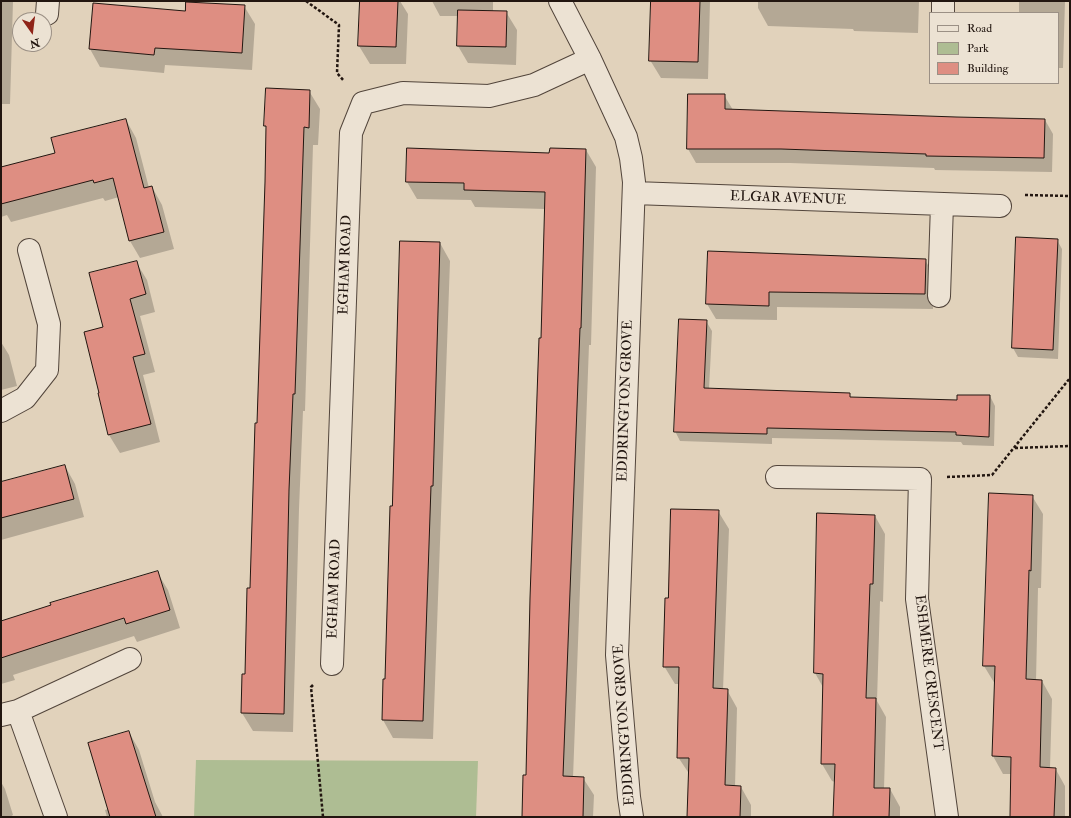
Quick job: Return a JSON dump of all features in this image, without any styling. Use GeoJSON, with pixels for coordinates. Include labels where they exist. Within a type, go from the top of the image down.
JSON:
{"type":"FeatureCollection","features":[{"type":"Feature","properties":{"kind":"street","name":"EDDRINGTON GROVE"},"geometry":{"type":"LineString","coordinates":[[560,1],[590,59],[626,137],[631,158],[634,194],[617,655],[632,817]]}},
{"type":"Feature","properties":{"kind":"street"},"geometry":{"type":"LineString","coordinates":[[943,1],[943,12]]}},
{"type":"Feature","properties":{"kind":"street"},"geometry":{"type":"LineString","coordinates":[[363,103],[403,93],[489,96],[534,85],[590,59]]}},
{"type":"Feature","properties":{"kind":"street","name":"EGHAM ROAD"},"geometry":{"type":"LineString","coordinates":[[332,664],[351,133],[363,103]]}},
{"type":"Feature","properties":{"kind":"street","name":"ELGAR AVENUE"},"geometry":{"type":"LineString","coordinates":[[634,194],[1000,206]]}},
{"type":"Feature","properties":{"kind":"street"},"geometry":{"type":"LineString","coordinates":[[939,296],[942,204]]}},
{"type":"Feature","properties":{"kind":"street"},"geometry":{"type":"LineString","coordinates":[[1,411],[24,398],[47,370],[49,324],[29,250]]}},
{"type":"Feature","properties":{"kind":"street"},"geometry":{"type":"LineString","coordinates":[[778,477],[920,478]]}},
{"type":"Feature","properties":{"kind":"street","name":"ESHMERE CRESCENT"},"geometry":{"type":"LineString","coordinates":[[920,478],[917,600],[947,817]]}},
{"type":"Feature","properties":{"kind":"street"},"geometry":{"type":"LineString","coordinates":[[56,817],[10,713],[130,659]]}},
{"type":"Feature","properties":{"kind":"path"},"geometry":{"type":"LineString","coordinates":[[306,1],[339,25],[337,73],[363,103]]}},
{"type":"Feature","properties":{"kind":"path"},"geometry":{"type":"LineString","coordinates":[[920,478],[992,475],[1070,378]]}},
{"type":"Feature","properties":{"kind":"path"},"geometry":{"type":"LineString","coordinates":[[1014,448],[1070,446]]}},
{"type":"Feature","properties":{"kind":"path"},"geometry":{"type":"LineString","coordinates":[[323,817],[311,687],[332,664]]}},
{"type":"Feature","properties":{"kind":"green space"},"geometry":{"type":"Polygon","coordinates":[[[196,760],[478,761],[476,817],[194,817],[196,760]]]}},
{"type":"Feature","properties":{"kind":"building"},"geometry":{"type":"Polygon","coordinates":[[[360,1],[398,1],[396,47],[358,46],[360,1]]]}},
{"type":"Feature","properties":{"kind":"building"},"geometry":{"type":"Polygon","coordinates":[[[651,1],[700,1],[698,62],[649,61],[651,1]]]}},
{"type":"Feature","properties":{"kind":"building"},"geometry":{"type":"Polygon","coordinates":[[[186,2],[245,5],[242,53],[155,48],[154,55],[89,49],[93,3],[185,11],[186,2]]]}},
{"type":"Feature","properties":{"kind":"building"},"geometry":{"type":"Polygon","coordinates":[[[458,10],[507,11],[506,47],[457,46],[458,10]]]}},
{"type":"Feature","properties":{"kind":"building"},"geometry":{"type":"Polygon","coordinates":[[[266,88],[310,90],[309,128],[304,127],[295,394],[293,394],[289,490],[284,714],[241,713],[242,674],[245,674],[247,588],[250,588],[255,423],[257,423],[265,182],[266,126],[264,126],[266,88]]]}},
{"type":"Feature","properties":{"kind":"building"},"geometry":{"type":"Polygon","coordinates":[[[688,94],[725,94],[725,109],[1045,119],[1044,158],[926,156],[926,154],[781,149],[687,149],[688,94]]]}},
{"type":"Feature","properties":{"kind":"building"},"geometry":{"type":"Polygon","coordinates":[[[126,119],[144,188],[152,186],[164,232],[129,241],[113,178],[94,183],[93,180],[1,204],[1,167],[55,153],[51,138],[126,119]]]}},
{"type":"Feature","properties":{"kind":"building"},"geometry":{"type":"Polygon","coordinates":[[[407,148],[549,153],[550,148],[586,149],[581,328],[563,776],[584,777],[583,817],[522,817],[523,775],[526,775],[530,598],[539,338],[541,338],[545,192],[464,190],[464,183],[406,182],[407,148]]]}},
{"type":"Feature","properties":{"kind":"building"},"geometry":{"type":"Polygon","coordinates":[[[1016,237],[1058,239],[1053,350],[1012,348],[1016,237]]]}},
{"type":"Feature","properties":{"kind":"building"},"geometry":{"type":"Polygon","coordinates":[[[400,241],[440,242],[433,486],[431,486],[423,721],[382,720],[383,679],[385,679],[390,506],[392,506],[400,241]]]}},
{"type":"Feature","properties":{"kind":"building"},"geometry":{"type":"Polygon","coordinates":[[[708,251],[926,259],[925,294],[769,292],[769,306],[706,304],[708,251]]]}},
{"type":"Feature","properties":{"kind":"building"},"geometry":{"type":"Polygon","coordinates":[[[137,261],[146,294],[130,299],[145,354],[133,357],[151,424],[108,435],[84,332],[103,327],[89,273],[137,261]]]}},
{"type":"Feature","properties":{"kind":"building"},"geometry":{"type":"Polygon","coordinates":[[[679,319],[707,320],[704,388],[850,393],[850,397],[957,400],[957,395],[990,395],[989,437],[956,435],[956,432],[767,428],[767,434],[674,432],[679,319]]]}},
{"type":"Feature","properties":{"kind":"building"},"geometry":{"type":"Polygon","coordinates":[[[65,465],[74,499],[1,518],[1,482],[65,465]]]}},
{"type":"Feature","properties":{"kind":"building"},"geometry":{"type":"Polygon","coordinates":[[[989,493],[1033,495],[1026,679],[1042,680],[1040,767],[1056,768],[1054,817],[1010,817],[1011,757],[992,756],[995,666],[983,666],[989,493]]]}},
{"type":"Feature","properties":{"kind":"building"},"geometry":{"type":"Polygon","coordinates":[[[671,509],[719,510],[713,688],[728,689],[725,785],[741,786],[740,817],[687,817],[689,758],[677,758],[679,667],[663,667],[665,598],[668,598],[671,509]]]}},
{"type":"Feature","properties":{"kind":"building"},"geometry":{"type":"Polygon","coordinates":[[[817,513],[875,515],[873,584],[870,584],[866,698],[876,698],[874,788],[890,788],[889,817],[833,817],[835,764],[821,764],[823,674],[814,673],[817,513]]]}},
{"type":"Feature","properties":{"kind":"building"},"geometry":{"type":"Polygon","coordinates":[[[158,571],[170,610],[126,624],[124,618],[1,658],[1,621],[51,605],[50,603],[158,571]]]}},
{"type":"Feature","properties":{"kind":"building"},"geometry":{"type":"Polygon","coordinates":[[[129,731],[156,817],[110,817],[88,743],[129,731]]]}}]}
